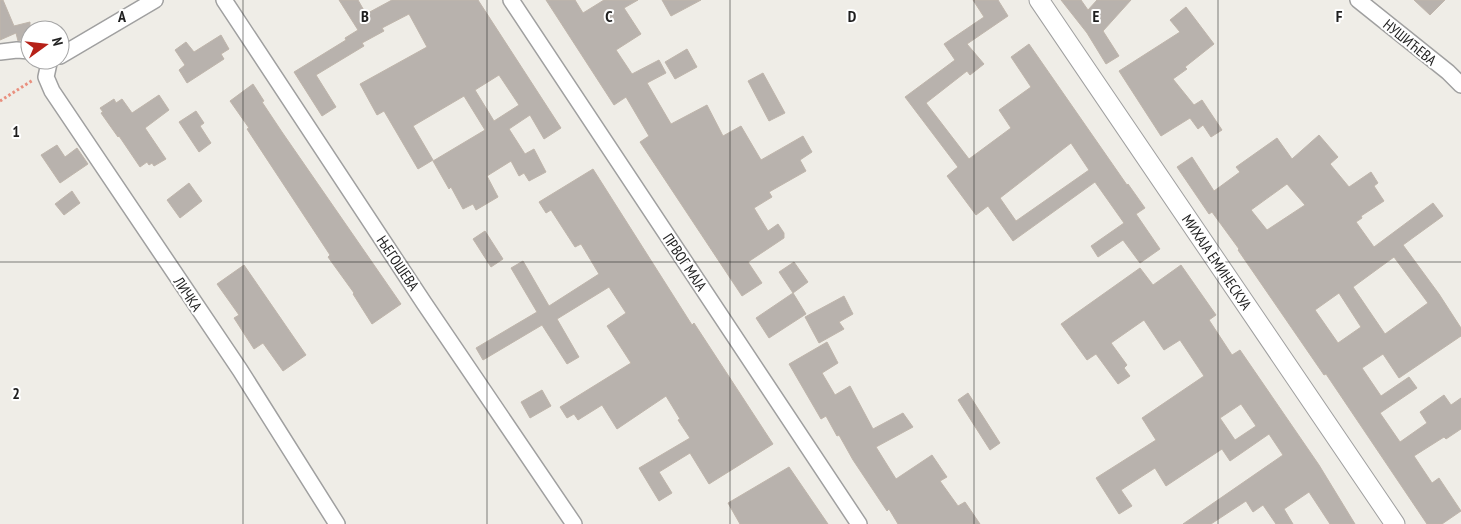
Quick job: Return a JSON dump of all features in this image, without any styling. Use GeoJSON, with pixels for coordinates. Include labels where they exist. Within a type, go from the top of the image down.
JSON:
{"type":"FeatureCollection","features":[{"type":"Feature","properties":{"kind":"street"},"geometry":{"type":"LineString","coordinates":[[70,51],[155,0]]}},
{"type":"Feature","properties":{"kind":"street","name":"ЊЕГОШЕВА"},"geometry":{"type":"LineString","coordinates":[[224,0],[424,303],[574,524]]}},
{"type":"Feature","properties":{"kind":"street","name":"ПРВОГ МАЈА"},"geometry":{"type":"LineString","coordinates":[[511,0],[859,524]]}},
{"type":"Feature","properties":{"kind":"street","name":"МИХАЈА ЕМИНЕСКУА"},"geometry":{"type":"LineString","coordinates":[[1038,0],[1396,524]]}},
{"type":"Feature","properties":{"kind":"street","name":"НУШИЋЕВА"},"geometry":{"type":"LineString","coordinates":[[1358,0],[1375,5],[1461,85]]}},
{"type":"Feature","properties":{"kind":"street"},"geometry":{"type":"LineString","coordinates":[[0,52],[20,50]]}},
{"type":"Feature","properties":{"kind":"street","name":"ЛИЧКА"},"geometry":{"type":"LineString","coordinates":[[51,70],[52,91],[240,370],[337,524]]}},
{"type":"Feature","properties":{"kind":"path"},"geometry":{"type":"LineString","coordinates":[[0,101],[35,79],[44,70]]}},
{"type":"Feature","properties":{"kind":"building"},"geometry":{"type":"Polygon","coordinates":[[[0,0],[3,0],[14,26],[20,24],[20,40],[18,41],[16,33],[0,40],[0,0]]]}},
{"type":"Feature","properties":{"kind":"building"},"geometry":{"type":"Polygon","coordinates":[[[339,0],[358,0],[366,14],[392,0],[478,0],[561,128],[544,139],[530,115],[509,129],[525,154],[534,149],[546,172],[529,181],[524,173],[519,176],[511,161],[487,176],[498,197],[476,210],[473,204],[463,209],[433,161],[485,130],[464,96],[413,126],[433,160],[418,169],[384,111],[377,115],[360,84],[427,47],[409,14],[382,28],[384,31],[362,43],[364,46],[316,75],[336,107],[322,116],[294,72],[346,40],[345,38],[358,30],[339,0]],[[499,75],[475,90],[494,121],[519,105],[499,75]]]}},
{"type":"Feature","properties":{"kind":"building"},"geometry":{"type":"Polygon","coordinates":[[[546,0],[575,0],[583,13],[604,0],[638,0],[624,8],[641,34],[616,50],[632,74],[659,60],[666,73],[647,83],[671,124],[707,105],[723,136],[741,126],[761,160],[803,136],[812,152],[800,160],[806,171],[769,192],[772,197],[754,208],[768,231],[778,224],[784,233],[784,238],[748,262],[762,283],[742,296],[640,142],[649,136],[626,97],[614,105],[546,0]]]}},
{"type":"Feature","properties":{"kind":"building"},"geometry":{"type":"Polygon","coordinates":[[[662,0],[701,0],[671,16],[662,0]]]}},
{"type":"Feature","properties":{"kind":"building"},"geometry":{"type":"Polygon","coordinates":[[[973,0],[998,0],[1008,16],[967,44],[984,64],[970,75],[967,71],[926,103],[969,159],[1011,128],[999,110],[1031,87],[1011,57],[1029,44],[1145,208],[1136,214],[1160,249],[1140,263],[1123,240],[1098,257],[1091,246],[1124,223],[1095,182],[1013,241],[988,206],[976,215],[947,176],[958,167],[905,97],[955,60],[944,44],[984,17],[973,0]],[[1071,143],[1000,198],[1016,221],[1089,170],[1071,143]]]}},
{"type":"Feature","properties":{"kind":"building"},"geometry":{"type":"Polygon","coordinates":[[[1061,0],[1081,0],[1088,10],[1097,0],[1131,0],[1103,31],[1119,56],[1106,64],[1087,33],[1061,0]]]}},
{"type":"Feature","properties":{"kind":"building"},"geometry":{"type":"Polygon","coordinates":[[[1414,0],[1445,0],[1430,15],[1414,0]]]}},
{"type":"Feature","properties":{"kind":"building"},"geometry":{"type":"Polygon","coordinates":[[[1186,7],[1214,44],[1173,79],[1194,105],[1202,100],[1222,130],[1211,137],[1203,125],[1198,129],[1190,118],[1161,136],[1119,71],[1180,32],[1170,20],[1186,7]]]}},
{"type":"Feature","properties":{"kind":"building"},"geometry":{"type":"Polygon","coordinates":[[[221,35],[229,49],[221,54],[224,59],[187,83],[179,70],[185,65],[175,50],[186,42],[194,52],[221,35]]]}},
{"type":"Feature","properties":{"kind":"building"},"geometry":{"type":"Polygon","coordinates":[[[687,49],[697,67],[675,79],[665,62],[687,49]]]}},
{"type":"Feature","properties":{"kind":"building"},"geometry":{"type":"Polygon","coordinates":[[[763,73],[785,113],[769,121],[748,81],[763,73]]]}},
{"type":"Feature","properties":{"kind":"building"},"geometry":{"type":"Polygon","coordinates":[[[253,84],[264,101],[262,102],[282,132],[401,304],[372,324],[354,293],[328,257],[330,255],[230,101],[253,84]]]}},
{"type":"Feature","properties":{"kind":"building"},"geometry":{"type":"Polygon","coordinates":[[[159,95],[169,110],[145,128],[166,159],[154,166],[152,163],[149,165],[147,162],[140,167],[101,113],[103,112],[100,108],[114,99],[116,103],[122,99],[132,113],[159,95]]]}},
{"type":"Feature","properties":{"kind":"building"},"geometry":{"type":"Polygon","coordinates":[[[196,111],[204,123],[200,126],[211,143],[199,152],[179,122],[196,111]]]}},
{"type":"Feature","properties":{"kind":"building"},"geometry":{"type":"Polygon","coordinates":[[[1319,135],[1338,157],[1330,164],[1349,187],[1371,172],[1378,183],[1374,186],[1384,201],[1361,216],[1362,218],[1356,222],[1374,247],[1433,203],[1443,216],[1403,245],[1461,328],[1461,336],[1399,378],[1383,354],[1362,368],[1381,396],[1409,377],[1417,388],[1380,413],[1400,442],[1427,423],[1420,412],[1444,395],[1451,405],[1461,398],[1461,429],[1446,439],[1444,437],[1414,456],[1432,483],[1439,478],[1461,511],[1442,524],[1427,524],[1239,249],[1212,212],[1209,214],[1177,167],[1192,157],[1214,191],[1240,172],[1236,167],[1277,138],[1292,159],[1319,135]],[[1287,184],[1251,210],[1267,230],[1305,205],[1287,184]],[[1394,257],[1353,287],[1385,334],[1428,303],[1394,257]],[[1339,293],[1315,310],[1338,343],[1361,327],[1339,293]]]}},
{"type":"Feature","properties":{"kind":"building"},"geometry":{"type":"Polygon","coordinates":[[[57,145],[65,157],[77,148],[88,164],[60,183],[41,155],[57,145]]]}},
{"type":"Feature","properties":{"kind":"building"},"geometry":{"type":"Polygon","coordinates":[[[593,169],[692,325],[694,323],[773,444],[709,484],[690,453],[659,472],[672,493],[659,501],[639,468],[690,438],[666,396],[617,429],[602,405],[578,420],[574,414],[567,418],[560,407],[631,363],[607,326],[626,313],[609,287],[557,319],[579,357],[567,364],[542,325],[483,360],[476,348],[537,312],[511,268],[523,261],[549,306],[599,274],[581,244],[575,247],[551,210],[546,213],[539,202],[593,169]]]}},
{"type":"Feature","properties":{"kind":"building"},"geometry":{"type":"Polygon","coordinates":[[[189,183],[202,201],[180,218],[167,200],[189,183]]]}},
{"type":"Feature","properties":{"kind":"building"},"geometry":{"type":"Polygon","coordinates":[[[72,191],[80,203],[64,215],[55,204],[72,191]]]}},
{"type":"Feature","properties":{"kind":"building"},"geometry":{"type":"Polygon","coordinates":[[[485,231],[503,259],[491,267],[473,239],[485,231]]]}},
{"type":"Feature","properties":{"kind":"building"},"geometry":{"type":"Polygon","coordinates":[[[794,262],[808,282],[793,293],[779,272],[794,262]]]}},
{"type":"Feature","properties":{"kind":"building"},"geometry":{"type":"Polygon","coordinates":[[[244,265],[306,355],[283,371],[263,343],[254,349],[234,318],[239,315],[217,284],[244,265]]]}},
{"type":"Feature","properties":{"kind":"building"},"geometry":{"type":"Polygon","coordinates":[[[1181,265],[1216,315],[1209,320],[1232,355],[1240,350],[1319,465],[1355,524],[1330,524],[1309,492],[1284,509],[1293,524],[1276,524],[1263,505],[1253,512],[1246,501],[1211,524],[1183,524],[1283,455],[1269,434],[1230,461],[1222,449],[1166,486],[1155,468],[1121,490],[1132,506],[1119,514],[1096,478],[1156,440],[1142,418],[1204,376],[1180,340],[1164,350],[1144,320],[1111,343],[1127,365],[1124,368],[1130,376],[1118,384],[1096,354],[1087,360],[1061,324],[1140,268],[1153,285],[1181,265]],[[1241,404],[1220,418],[1235,440],[1256,426],[1241,404]]]}},
{"type":"Feature","properties":{"kind":"building"},"geometry":{"type":"Polygon","coordinates":[[[793,293],[806,314],[769,338],[756,318],[793,293]]]}},
{"type":"Feature","properties":{"kind":"building"},"geometry":{"type":"Polygon","coordinates":[[[844,296],[853,314],[839,322],[844,329],[819,343],[805,317],[844,296]]]}},
{"type":"Feature","properties":{"kind":"building"},"geometry":{"type":"Polygon","coordinates":[[[827,342],[838,363],[822,373],[835,395],[850,386],[873,429],[903,413],[913,427],[876,447],[896,479],[932,455],[947,477],[940,481],[958,506],[965,502],[980,524],[898,524],[889,509],[887,511],[853,460],[839,435],[837,436],[826,416],[821,419],[789,364],[827,342]]]}},
{"type":"Feature","properties":{"kind":"building"},"geometry":{"type":"Polygon","coordinates":[[[542,390],[551,406],[530,418],[521,402],[542,390]]]}},
{"type":"Feature","properties":{"kind":"building"},"geometry":{"type":"Polygon","coordinates":[[[968,393],[1000,443],[990,450],[958,400],[968,393]]]}},
{"type":"Feature","properties":{"kind":"building"},"geometry":{"type":"Polygon","coordinates":[[[789,467],[828,524],[740,524],[728,503],[789,467]]]}}]}
